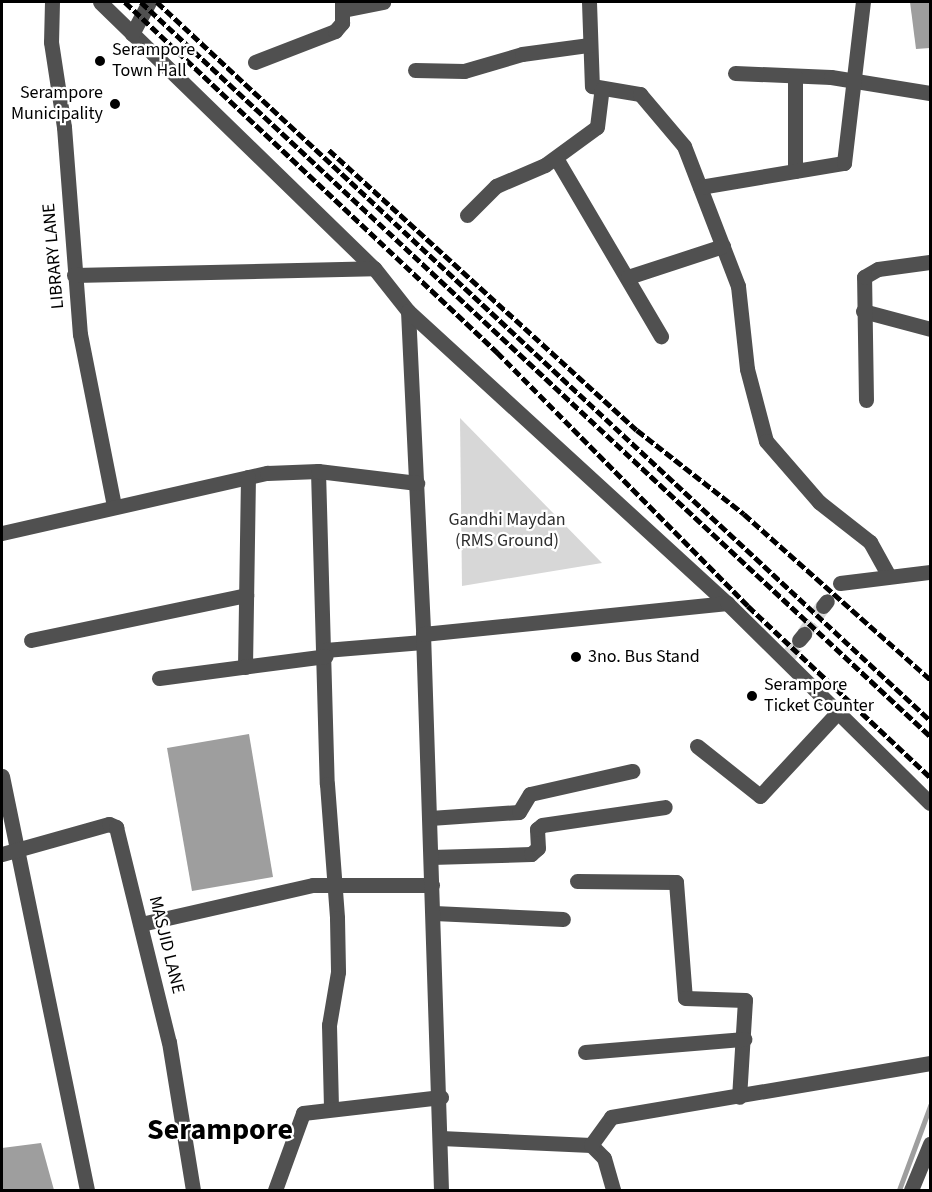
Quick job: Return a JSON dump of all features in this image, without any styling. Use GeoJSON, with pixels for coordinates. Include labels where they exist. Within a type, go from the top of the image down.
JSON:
{"type":"FeatureCollection","features":[{"type":"Feature","properties":{"kind":"street","name":"LIBRARY LANE"},"geometry":{"type":"LineString","coordinates":[[52,2],[51,42],[64,127],[74,275],[114,505]]}},
{"type":"Feature","properties":{"kind":"street"},"geometry":{"type":"LineString","coordinates":[[100,2],[374,268],[408,311],[727,603],[930,803]]}},
{"type":"Feature","properties":{"kind":"street"},"geometry":{"type":"LineString","coordinates":[[132,34],[150,2]]}},
{"type":"Feature","properties":{"kind":"street"},"geometry":{"type":"LineString","coordinates":[[255,62],[335,31],[343,6],[384,2]]}},
{"type":"Feature","properties":{"kind":"street"},"geometry":{"type":"LineString","coordinates":[[589,2],[591,82],[602,90],[629,91],[647,99],[678,136],[700,187],[739,294],[747,369],[766,441],[819,502],[870,542],[889,576]]}},
{"type":"Feature","properties":{"kind":"street"},"geometry":{"type":"LineString","coordinates":[[700,187],[844,163],[850,80],[863,2]]}},
{"type":"Feature","properties":{"kind":"street"},"geometry":{"type":"LineString","coordinates":[[415,70],[464,71],[522,54],[589,45]]}},
{"type":"Feature","properties":{"kind":"street"},"geometry":{"type":"LineString","coordinates":[[735,73],[850,80],[930,93]]}},
{"type":"Feature","properties":{"kind":"street"},"geometry":{"type":"LineString","coordinates":[[795,76],[795,171]]}},
{"type":"Feature","properties":{"kind":"street"},"geometry":{"type":"LineString","coordinates":[[466,215],[496,186],[556,158],[600,124],[602,90]]}},
{"type":"Feature","properties":{"kind":"street"},"geometry":{"type":"LineString","coordinates":[[556,158],[661,336]]}},
{"type":"Feature","properties":{"kind":"street"},"geometry":{"type":"LineString","coordinates":[[628,277],[723,246]]}},
{"type":"Feature","properties":{"kind":"street"},"geometry":{"type":"LineString","coordinates":[[866,400],[862,285],[870,273],[930,262]]}},
{"type":"Feature","properties":{"kind":"street"},"geometry":{"type":"LineString","coordinates":[[74,275],[374,268]]}},
{"type":"Feature","properties":{"kind":"street"},"geometry":{"type":"LineString","coordinates":[[408,311],[441,1097],[441,1191]]}},
{"type":"Feature","properties":{"kind":"street"},"geometry":{"type":"LineString","coordinates":[[863,311],[930,329]]}},
{"type":"Feature","properties":{"kind":"street"},"geometry":{"type":"LineString","coordinates":[[2,533],[114,505],[248,477],[318,471],[417,483]]}},
{"type":"Feature","properties":{"kind":"street"},"geometry":{"type":"LineString","coordinates":[[318,471],[326,653],[327,784],[336,886],[338,972],[329,1024],[331,1108]]}},
{"type":"Feature","properties":{"kind":"street"},"geometry":{"type":"LineString","coordinates":[[245,667],[248,477]]}},
{"type":"Feature","properties":{"kind":"street"},"geometry":{"type":"LineString","coordinates":[[840,582],[930,572]]}},
{"type":"Feature","properties":{"kind":"street"},"geometry":{"type":"LineString","coordinates":[[31,640],[246,595]]}},
{"type":"Feature","properties":{"kind":"street"},"geometry":{"type":"LineString","coordinates":[[159,678],[245,667],[423,638],[727,603]]}},
{"type":"Feature","properties":{"kind":"street"},"geometry":{"type":"LineString","coordinates":[[697,746],[760,796],[837,712]]}},
{"type":"Feature","properties":{"kind":"street"},"geometry":{"type":"LineString","coordinates":[[430,818],[519,812],[530,794],[632,771]]}},
{"type":"Feature","properties":{"kind":"street"},"geometry":{"type":"LineString","coordinates":[[2,776],[87,1191]]}},
{"type":"Feature","properties":{"kind":"street"},"geometry":{"type":"LineString","coordinates":[[431,857],[531,854],[538,848],[537,829],[542,825],[664,807]]}},
{"type":"Feature","properties":{"kind":"street","name":"MASJID LANE"},"geometry":{"type":"LineString","coordinates":[[2,854],[113,824],[141,924],[169,1042],[193,1191]]}},
{"type":"Feature","properties":{"kind":"street"},"geometry":{"type":"LineString","coordinates":[[577,881],[676,882],[683,994],[691,1001],[743,998],[744,1039],[739,1097]]}},
{"type":"Feature","properties":{"kind":"street"},"geometry":{"type":"LineString","coordinates":[[141,924],[297,888],[432,885]]}},
{"type":"Feature","properties":{"kind":"street"},"geometry":{"type":"LineString","coordinates":[[434,913],[563,919]]}},
{"type":"Feature","properties":{"kind":"street"},"geometry":{"type":"LineString","coordinates":[[585,1052],[744,1039]]}},
{"type":"Feature","properties":{"kind":"street"},"geometry":{"type":"LineString","coordinates":[[591,1145],[611,1117],[930,1063]]}},
{"type":"Feature","properties":{"kind":"street"},"geometry":{"type":"LineString","coordinates":[[275,1191],[300,1115],[331,1108],[441,1097]]}},
{"type":"Feature","properties":{"kind":"street"},"geometry":{"type":"LineString","coordinates":[[441,1138],[591,1145],[604,1158],[613,1191]]}},
{"type":"Feature","properties":{"kind":"street"},"geometry":{"type":"LineString","coordinates":[[911,1191],[930,1144]]}},
{"type":"Feature","properties":{"kind":"green space","name":"Gandhi Maydan (RMS Ground)"},"geometry":{"type":"Polygon","coordinates":[[[460,418],[602,563],[462,586],[460,418]]]}},
{"type":"Feature","properties":{"kind":"shaded area"},"geometry":{"type":"Polygon","coordinates":[[[910,2],[930,2],[930,48],[916,49],[910,2]]]}},
{"type":"Feature","properties":{"kind":"shaded area"},"geometry":{"type":"Polygon","coordinates":[[[249,734],[273,877],[192,891],[167,748],[249,734]]]}},
{"type":"Feature","properties":{"kind":"shaded area"},"geometry":{"type":"Polygon","coordinates":[[[41,1143],[54,1190],[2,1190],[2,1148],[41,1143]]]}},
{"type":"Feature","properties":{"kind":"waterway"},"geometry":{"type":"LineString","coordinates":[[899,1190],[930,1106]]}},
{"type":"Feature","properties":{"kind":"tunnel"},"geometry":{"type":"LineString","coordinates":[[804,634],[823,606]]}},
{"type":"Feature","properties":{"kind":"tunnel"},"geometry":{"type":"LineString","coordinates":[[787,658],[799,640]]}},
{"type":"Feature","properties":{"kind":"railway"},"geometry":{"type":"LineString","coordinates":[[125,2],[497,352],[748,606],[930,777]]}},
{"type":"Feature","properties":{"kind":"railway"},"geometry":{"type":"LineString","coordinates":[[141,2],[930,736]]}},
{"type":"Feature","properties":{"kind":"railway"},"geometry":{"type":"LineString","coordinates":[[157,2],[930,720]]}},
{"type":"Feature","properties":{"kind":"railway"},"geometry":{"type":"LineString","coordinates":[[329,150],[637,430],[744,514],[930,679]]}},
{"type":"Feature","properties":{"kind":"place","name":"Serampore Town Hall"},"geometry":{"type":"Point","coordinates":[100,61]}},
{"type":"Feature","properties":{"kind":"place","name":"Serampore Municipality"},"geometry":{"type":"Point","coordinates":[115,104]}},
{"type":"Feature","properties":{"kind":"place","name":"3no. Bus Stand"},"geometry":{"type":"Point","coordinates":[576,657]}},
{"type":"Feature","properties":{"kind":"place","name":"Serampore Ticket Counter"},"geometry":{"type":"Point","coordinates":[752,696]}},
{"type":"Feature","properties":{"kind":"district","name":"Serampore"},"geometry":{"type":"Point","coordinates":[220,1130]}}]}
